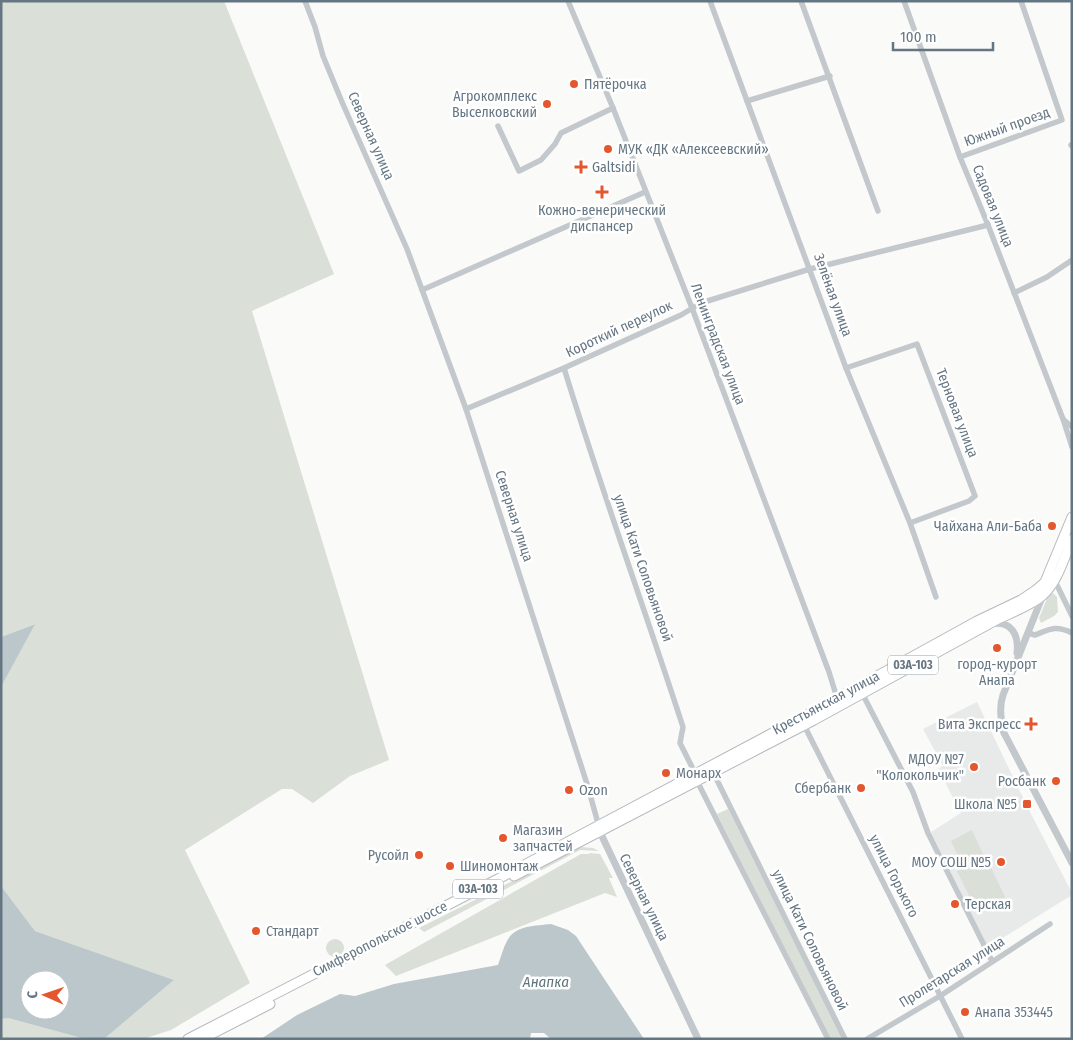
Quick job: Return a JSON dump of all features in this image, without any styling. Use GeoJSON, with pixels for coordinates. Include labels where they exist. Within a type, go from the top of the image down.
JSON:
{"type":"FeatureCollection","features":[{"type":"Feature","properties":{"kind":"main road","name":"Крестьянская улица"},"geometry":{"type":"LineString","coordinates":[[696,777],[714,772],[988,625],[1028,606],[1043,595],[1072,517]]}},
{"type":"Feature","properties":{"kind":"main road","name":"Крестьянская улица"},"geometry":{"type":"LineString","coordinates":[[599,828],[696,777],[977,621],[1021,600],[1036,590],[1051,575],[1072,540]]}},
{"type":"Feature","properties":{"kind":"main road","name":"Симферопольское шоссе"},"geometry":{"type":"LineString","coordinates":[[188,1039],[331,968],[599,828]]}},
{"type":"Feature","properties":{"kind":"main road","name":"Симферопольское шоссе"},"geometry":{"type":"LineString","coordinates":[[202,1039],[331,968]]}},
{"type":"Feature","properties":{"kind":"street","name":"Северная улица"},"geometry":{"type":"LineString","coordinates":[[304,1],[315,27],[322,56],[407,249],[466,409],[582,769],[599,828],[698,1039]]}},
{"type":"Feature","properties":{"kind":"street","name":"Ленинградская улица"},"geometry":{"type":"LineString","coordinates":[[568,1],[613,108],[692,308],[829,672],[837,698]]}},
{"type":"Feature","properties":{"kind":"street","name":"Зелёная улица"},"geometry":{"type":"LineString","coordinates":[[710,1],[846,368],[910,523],[936,596]]}},
{"type":"Feature","properties":{"kind":"street"},"geometry":{"type":"LineString","coordinates":[[801,1],[878,210]]}},
{"type":"Feature","properties":{"kind":"street","name":"Садовая улица"},"geometry":{"type":"LineString","coordinates":[[904,1],[960,157],[1063,419],[1072,447]]}},
{"type":"Feature","properties":{"kind":"street","name":"Южный проезд"},"geometry":{"type":"LineString","coordinates":[[960,157],[1062,120],[1021,1]]}},
{"type":"Feature","properties":{"kind":"street"},"geometry":{"type":"LineString","coordinates":[[747,100],[830,76]]}},
{"type":"Feature","properties":{"kind":"street"},"geometry":{"type":"LineString","coordinates":[[498,126],[519,170],[541,160],[555,144],[561,133],[613,108]]}},
{"type":"Feature","properties":{"kind":"street"},"geometry":{"type":"LineString","coordinates":[[422,290],[645,192]]}},
{"type":"Feature","properties":{"kind":"street","name":"Короткий переулок"},"geometry":{"type":"LineString","coordinates":[[466,409],[564,368],[681,315],[701,303],[810,269],[988,225]]}},
{"type":"Feature","properties":{"kind":"street"},"geometry":{"type":"LineString","coordinates":[[1014,293],[1048,277],[1072,260]]}},
{"type":"Feature","properties":{"kind":"street","name":"Терновая улица"},"geometry":{"type":"LineString","coordinates":[[846,368],[917,344],[975,496],[969,501],[910,523]]}},
{"type":"Feature","properties":{"kind":"street","name":"улица Кати Соловьяновой"},"geometry":{"type":"LineString","coordinates":[[564,368],[590,452],[684,727],[680,743],[828,1039]]}},
{"type":"Feature","properties":{"kind":"street","name":"Садовая улица"},"geometry":{"type":"LineString","coordinates":[[1063,419],[1072,427]]}},
{"type":"Feature","properties":{"kind":"street"},"geometry":{"type":"LineString","coordinates":[[1051,575],[1072,616]]}},
{"type":"Feature","properties":{"kind":"street"},"geometry":{"type":"LineString","coordinates":[[1043,595],[1001,702],[1001,721],[1004,731],[1072,863]]}},
{"type":"Feature","properties":{"kind":"street"},"geometry":{"type":"LineString","coordinates":[[988,625],[1005,624],[1014,630],[1018,647],[1017,659]]}},
{"type":"Feature","properties":{"kind":"street"},"geometry":{"type":"LineString","coordinates":[[1028,633],[1035,635],[1045,629],[1057,628],[1072,633]]}},
{"type":"Feature","properties":{"kind":"street"},"geometry":{"type":"LineString","coordinates":[[862,694],[913,792],[928,833],[992,961]]}},
{"type":"Feature","properties":{"kind":"street","name":"улица Горького"},"geometry":{"type":"LineString","coordinates":[[804,725],[962,1039]]}},
{"type":"Feature","properties":{"kind":"street","name":"улица Кати Соловьяновой"},"geometry":{"type":"LineString","coordinates":[[714,772],[845,1039]]}},
{"type":"Feature","properties":{"kind":"street","name":"Пролетарская улица"},"geometry":{"type":"LineString","coordinates":[[867,1039],[940,996],[1050,924]]}},
{"type":"Feature","properties":{"kind":"shaded area"},"geometry":{"type":"Polygon","coordinates":[[[1,1],[224,1],[334,274],[252,311],[389,760],[350,776],[313,803],[292,789],[282,789],[185,850],[250,983],[171,1030],[143,1039],[104,1039],[174,980],[35,931],[1,886],[1,687],[34,624],[1,637],[1,1]]]}},
{"type":"Feature","properties":{"kind":"shaded area"},"geometry":{"type":"Polygon","coordinates":[[[1053,593],[1057,597],[1058,612],[1041,623],[1039,618],[1048,596],[1053,593]]]}},
{"type":"Feature","properties":{"kind":"shaded area","name":"МОУ СОШ №5"},"geometry":{"type":"Polygon","coordinates":[[[977,702],[1028,808],[1072,893],[1072,895],[988,947],[931,832],[961,813],[938,769],[943,766],[923,729],[977,702]]]}},
{"type":"Feature","properties":{"kind":"shaded area"},"geometry":{"type":"Polygon","coordinates":[[[728,809],[842,1037],[830,1039],[717,814],[728,809]]]}},
{"type":"Feature","properties":{"kind":"shaded area"},"geometry":{"type":"Polygon","coordinates":[[[972,830],[983,854],[962,864],[951,841],[972,830]]]}},
{"type":"Feature","properties":{"kind":"shaded area"},"geometry":{"type":"Polygon","coordinates":[[[580,847],[593,848],[599,851],[580,850],[424,932],[419,928],[580,847]]]}},
{"type":"Feature","properties":{"kind":"shaded area"},"geometry":{"type":"Polygon","coordinates":[[[581,854],[600,854],[613,878],[609,878],[617,897],[605,893],[396,976],[385,965],[581,854]]]}},
{"type":"Feature","properties":{"kind":"shaded area"},"geometry":{"type":"Polygon","coordinates":[[[986,857],[1005,897],[977,912],[957,871],[986,857]]]}},
{"type":"Feature","properties":{"kind":"shaded area"},"geometry":{"type":"Polygon","coordinates":[[[331,939],[339,939],[344,944],[342,955],[331,957],[326,952],[326,944],[331,939]]]}},
{"type":"Feature","properties":{"kind":"shaded area"},"geometry":{"type":"Polygon","coordinates":[[[8,1018],[85,1039],[1,1039],[1,1019],[8,1018]]]}},
{"type":"Feature","properties":{"kind":"water"},"geometry":{"type":"Polygon","coordinates":[[[35,624],[1,687],[1,637],[35,624]]]}},
{"type":"Feature","properties":{"kind":"water"},"geometry":{"type":"Polygon","coordinates":[[[1,886],[35,931],[174,980],[104,1039],[85,1039],[8,1018],[1,1019],[1,886]]]}},
{"type":"Feature","properties":{"kind":"water","name":"Анапка"},"geometry":{"type":"Polygon","coordinates":[[[551,924],[568,930],[576,936],[644,1039],[551,1039],[544,1033],[531,1033],[530,1039],[261,1039],[297,1015],[340,994],[355,996],[394,984],[498,965],[506,944],[515,932],[526,927],[551,924]]]}},
{"type":"Feature","properties":{"kind":"place","name":"Пятёрочка"},"geometry":{"type":"Point","coordinates":[574,84]}},
{"type":"Feature","properties":{"kind":"place","name":"Агрокомплекс Выселковский"},"geometry":{"type":"Point","coordinates":[547,104]}},
{"type":"Feature","properties":{"kind":"place","name":"МУК «ДК «Алексеевский»"},"geometry":{"type":"Point","coordinates":[608,149]}},
{"type":"Feature","properties":{"kind":"place","name":"Galtsidi"},"geometry":{"type":"Point","coordinates":[581,167]}},
{"type":"Feature","properties":{"kind":"place","name":"Кожно-венерический диспансер"},"geometry":{"type":"Point","coordinates":[602,192]}},
{"type":"Feature","properties":{"kind":"place","name":"Чайхана Али-Баба"},"geometry":{"type":"Point","coordinates":[1052,526]}},
{"type":"Feature","properties":{"kind":"place","name":"город-курорт Анапа"},"geometry":{"type":"Point","coordinates":[997,648]}},
{"type":"Feature","properties":{"kind":"place","name":"Вита Экспресс"},"geometry":{"type":"Point","coordinates":[1031,724]}},
{"type":"Feature","properties":{"kind":"place","name":"МДОУ №7 \"Колокольчик\""},"geometry":{"type":"Point","coordinates":[974,767]}},
{"type":"Feature","properties":{"kind":"place","name":"Монарх"},"geometry":{"type":"Point","coordinates":[666,773]}},
{"type":"Feature","properties":{"kind":"place","name":"Росбанк"},"geometry":{"type":"Point","coordinates":[1056,781]}},
{"type":"Feature","properties":{"kind":"place","name":"Сбербанк"},"geometry":{"type":"Point","coordinates":[861,788]}},
{"type":"Feature","properties":{"kind":"place","name":"Ozon"},"geometry":{"type":"Point","coordinates":[569,790]}},
{"type":"Feature","properties":{"kind":"place","name":"Школа №5"},"geometry":{"type":"Point","coordinates":[1027,804]}},
{"type":"Feature","properties":{"kind":"place","name":"Магазин запчастей"},"geometry":{"type":"Point","coordinates":[503,838]}},
{"type":"Feature","properties":{"kind":"place","name":"Русойл"},"geometry":{"type":"Point","coordinates":[419,855]}},
{"type":"Feature","properties":{"kind":"place","name":"МОУ СОШ №5"},"geometry":{"type":"Point","coordinates":[1001,862]}},
{"type":"Feature","properties":{"kind":"place","name":"Шиномонтаж"},"geometry":{"type":"Point","coordinates":[450,866]}},
{"type":"Feature","properties":{"kind":"place","name":"Терская"},"geometry":{"type":"Point","coordinates":[955,904]}},
{"type":"Feature","properties":{"kind":"place","name":"Стандарт"},"geometry":{"type":"Point","coordinates":[256,931]}},
{"type":"Feature","properties":{"kind":"place","name":"Анапа 353445"},"geometry":{"type":"Point","coordinates":[965,1012]}}]}
